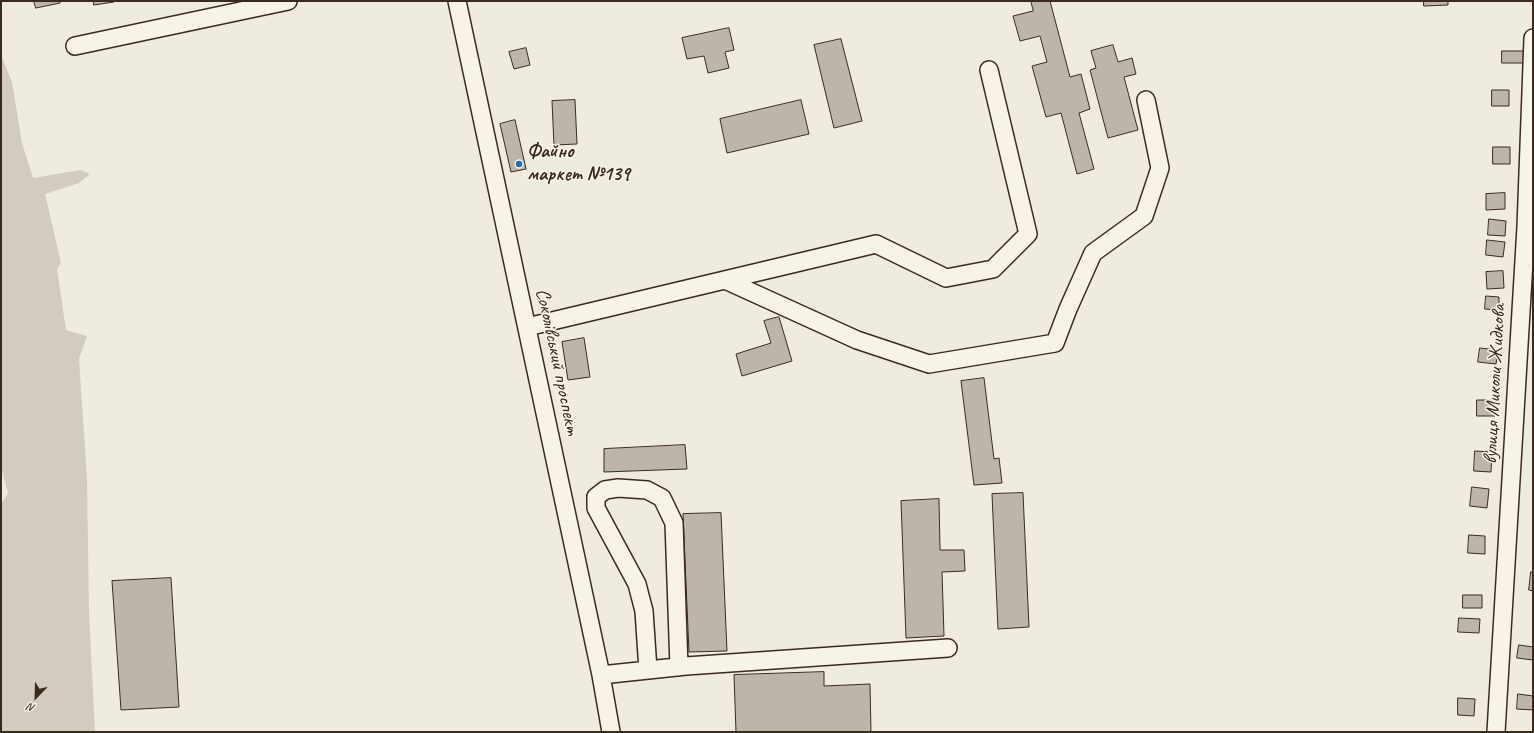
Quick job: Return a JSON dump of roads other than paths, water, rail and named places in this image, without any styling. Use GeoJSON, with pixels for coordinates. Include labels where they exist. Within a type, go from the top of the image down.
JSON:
{"type":"FeatureCollection","features":[{"type":"Feature","properties":{"kind":"street"},"geometry":{"type":"LineString","coordinates":[[75,46],[288,1]]}},
{"type":"Feature","properties":{"kind":"street","name":"Соколівський проспект"},"geometry":{"type":"LineString","coordinates":[[457,1],[601,675],[611,732]]}},
{"type":"Feature","properties":{"kind":"street","name":"вулиця Миколи Жидкова"},"geometry":{"type":"LineString","coordinates":[[1496,732],[1526,227],[1533,38]]}},
{"type":"Feature","properties":{"kind":"street"},"geometry":{"type":"LineString","coordinates":[[527,327],[876,244],[946,278],[993,269],[1028,234],[989,70]]}},
{"type":"Feature","properties":{"kind":"street"},"geometry":{"type":"LineString","coordinates":[[725,280],[857,340],[929,364],[1055,343],[1068,309],[1093,253],[1144,216],[1160,168],[1146,100]]}},
{"type":"Feature","properties":{"kind":"street"},"geometry":{"type":"LineString","coordinates":[[648,670],[644,611],[637,584],[596,508],[596,497],[605,490],[618,488],[646,490],[662,498],[674,523],[679,667]]}},
{"type":"Feature","properties":{"kind":"street"},"geometry":{"type":"LineString","coordinates":[[601,675],[679,667],[948,648]]}},
{"type":"Feature","properties":{"kind":"place","name":"Файно маркет №139"},"geometry":{"type":"Point","coordinates":[519,164]}}]}
